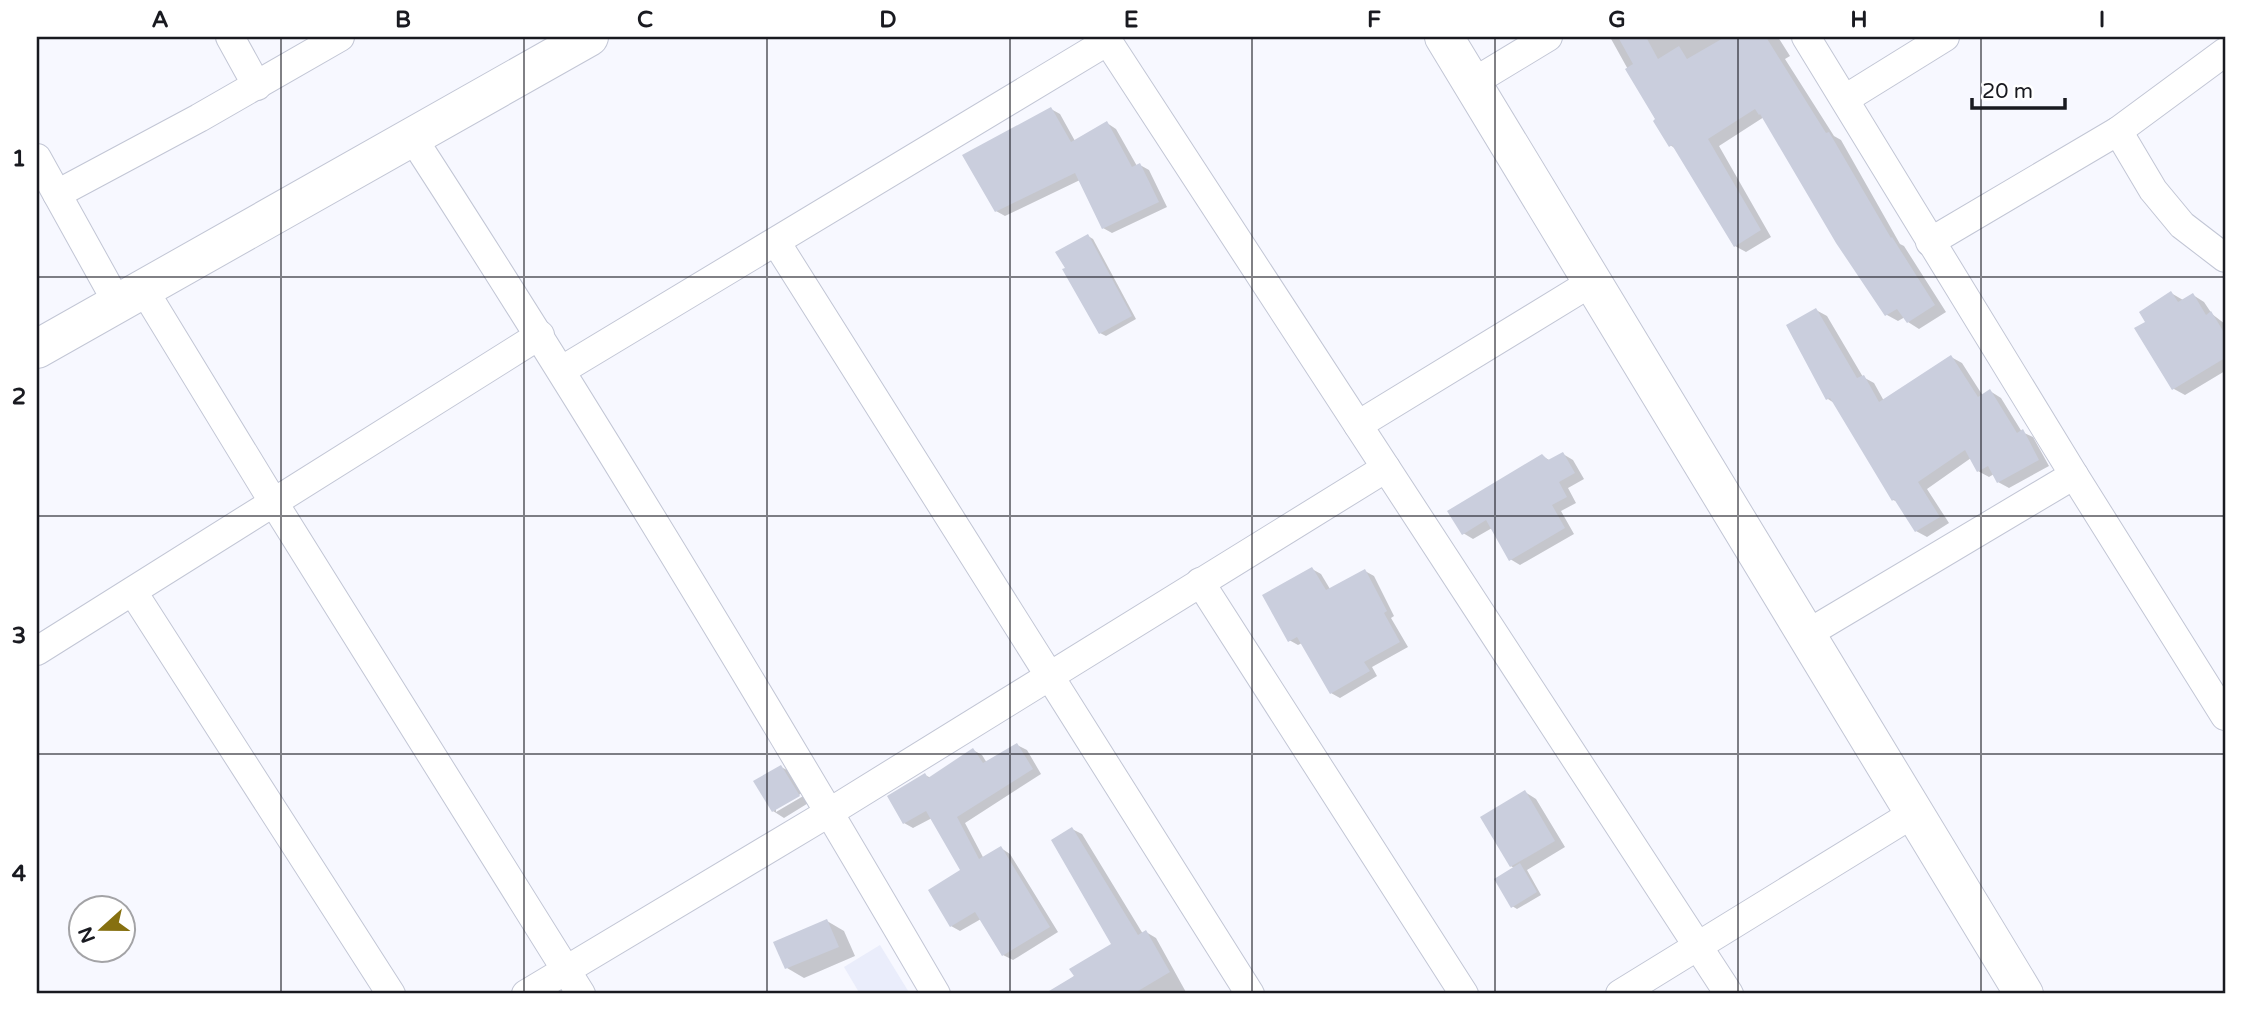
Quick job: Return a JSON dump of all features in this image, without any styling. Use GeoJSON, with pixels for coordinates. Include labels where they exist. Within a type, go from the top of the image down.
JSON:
{"type":"FeatureCollection","features":[{"type":"Feature","properties":{"kind":"street"},"geometry":{"type":"LineString","coordinates":[[230,37],[257,86]]}},
{"type":"Feature","properties":{"kind":"street"},"geometry":{"type":"LineString","coordinates":[[57,194],[257,86],[340,37]]}},
{"type":"Feature","properties":{"kind":"street"},"geometry":{"type":"LineString","coordinates":[[37,349],[589,37]]}},
{"type":"Feature","properties":{"kind":"street"},"geometry":{"type":"LineString","coordinates":[[1444,37],[2024,994]]}},
{"type":"Feature","properties":{"kind":"street"},"geometry":{"type":"LineString","coordinates":[[1472,83],[1548,37]]}},
{"type":"Feature","properties":{"kind":"street"},"geometry":{"type":"LineString","coordinates":[[1806,37],[2074,475],[2221,700]]}},
{"type":"Feature","properties":{"kind":"street"},"geometry":{"type":"LineString","coordinates":[[1845,99],[1945,37]]}},
{"type":"Feature","properties":{"kind":"street"},"geometry":{"type":"LineString","coordinates":[[562,370],[1107,39],[1730,994]]}},
{"type":"Feature","properties":{"kind":"street"},"geometry":{"type":"LineString","coordinates":[[1930,242],[2118,131],[2225,52]]}},
{"type":"Feature","properties":{"kind":"street"},"geometry":{"type":"LineString","coordinates":[[2118,131],[2153,190],[2182,225],[2225,258]]}},
{"type":"Feature","properties":{"kind":"street"},"geometry":{"type":"LineString","coordinates":[[412,137],[562,370],[830,812],[936,994]]}},
{"type":"Feature","properties":{"kind":"street"},"geometry":{"type":"LineString","coordinates":[[37,158],[57,194],[274,503],[581,994]]}},
{"type":"Feature","properties":{"kind":"street"},"geometry":{"type":"LineString","coordinates":[[776,242],[1250,994]]}},
{"type":"Feature","properties":{"kind":"street"},"geometry":{"type":"LineString","coordinates":[[1358,425],[1592,282]]}},
{"type":"Feature","properties":{"kind":"street"},"geometry":{"type":"LineString","coordinates":[[37,651],[540,335]]}},
{"type":"Feature","properties":{"kind":"street"},"geometry":{"type":"LineString","coordinates":[[526,994],[830,812],[1386,468]]}},
{"type":"Feature","properties":{"kind":"street"},"geometry":{"type":"LineString","coordinates":[[1807,634],[2074,475]]}},
{"type":"Feature","properties":{"kind":"street"},"geometry":{"type":"LineString","coordinates":[[1200,582],[1464,994]]}},
{"type":"Feature","properties":{"kind":"street"},"geometry":{"type":"LineString","coordinates":[[133,592],[391,994]]}},
{"type":"Feature","properties":{"kind":"street"},"geometry":{"type":"LineString","coordinates":[[1619,994],[1914,813]]}},
{"type":"Feature","properties":{"kind":"shaded area"},"geometry":{"type":"Polygon","coordinates":[[[880,945],[910,994],[860,994],[844,967],[880,945]]]}},
{"type":"Feature","properties":{"kind":"building"},"geometry":{"type":"Polygon","coordinates":[[[1618,37],[1646,37],[1658,59],[1679,46],[1687,59],[1725,37],[1766,37],[1826,133],[1829,132],[1891,238],[1935,305],[1907,323],[1897,309],[1885,316],[1836,243],[1755,109],[1708,139],[1761,230],[1734,247],[1672,145],[1669,147],[1653,121],[1655,119],[1625,69],[1633,64],[1618,37]]]}},
{"type":"Feature","properties":{"kind":"building"},"geometry":{"type":"Polygon","coordinates":[[[1051,107],[1071,142],[1107,121],[1132,167],[1140,163],[1159,202],[1102,229],[1075,173],[995,212],[962,155],[1051,107]]]}},
{"type":"Feature","properties":{"kind":"building"},"geometry":{"type":"Polygon","coordinates":[[[1088,234],[1132,316],[1099,334],[1055,252],[1088,234]]]}},
{"type":"Feature","properties":{"kind":"building"},"geometry":{"type":"Polygon","coordinates":[[[2171,291],[2178,302],[2193,293],[2206,315],[2211,311],[2225,334],[2225,358],[2172,390],[2134,328],[2145,322],[2139,312],[2171,291]]]}},
{"type":"Feature","properties":{"kind":"building"},"geometry":{"type":"Polygon","coordinates":[[[1816,308],[1857,378],[1864,375],[1879,402],[1951,355],[1978,397],[1990,389],[2017,433],[2023,429],[2039,460],[1997,483],[1988,466],[1977,472],[1965,450],[1918,482],[1940,517],[1915,532],[1894,499],[1892,501],[1830,398],[1826,400],[1786,325],[1816,308]]]}},
{"type":"Feature","properties":{"kind":"building"},"geometry":{"type":"Polygon","coordinates":[[[1563,452],[1575,473],[1559,482],[1567,497],[1552,505],[1565,528],[1509,561],[1486,520],[1462,535],[1447,511],[1542,454],[1548,460],[1563,452]]]}},
{"type":"Feature","properties":{"kind":"building"},"geometry":{"type":"Polygon","coordinates":[[[1312,567],[1326,590],[1365,569],[1400,642],[1364,662],[1370,671],[1330,694],[1297,637],[1288,642],[1262,595],[1312,567]]]}},
{"type":"Feature","properties":{"kind":"building"},"geometry":{"type":"Polygon","coordinates":[[[1017,743],[1033,769],[957,817],[979,859],[1001,846],[1050,927],[1002,956],[975,912],[950,927],[928,890],[960,870],[926,811],[903,824],[887,796],[925,773],[928,778],[973,748],[983,763],[1017,743]]]}},
{"type":"Feature","properties":{"kind":"building"},"geometry":{"type":"Polygon","coordinates":[[[781,765],[800,796],[772,812],[753,781],[781,765]]]}},
{"type":"Feature","properties":{"kind":"building"},"geometry":{"type":"Polygon","coordinates":[[[1525,790],[1555,841],[1510,867],[1480,817],[1525,790]]]}},
{"type":"Feature","properties":{"kind":"building"},"geometry":{"type":"Polygon","coordinates":[[[1072,827],[1138,935],[1146,930],[1170,972],[1133,994],[1044,994],[1074,976],[1069,969],[1111,944],[1051,840],[1072,827]]]}},
{"type":"Feature","properties":{"kind":"building"},"geometry":{"type":"Polygon","coordinates":[[[1520,863],[1537,892],[1511,908],[1494,879],[1520,863]]]}},
{"type":"Feature","properties":{"kind":"building"},"geometry":{"type":"Polygon","coordinates":[[[827,919],[839,947],[785,969],[773,942],[827,919]]]}}]}
